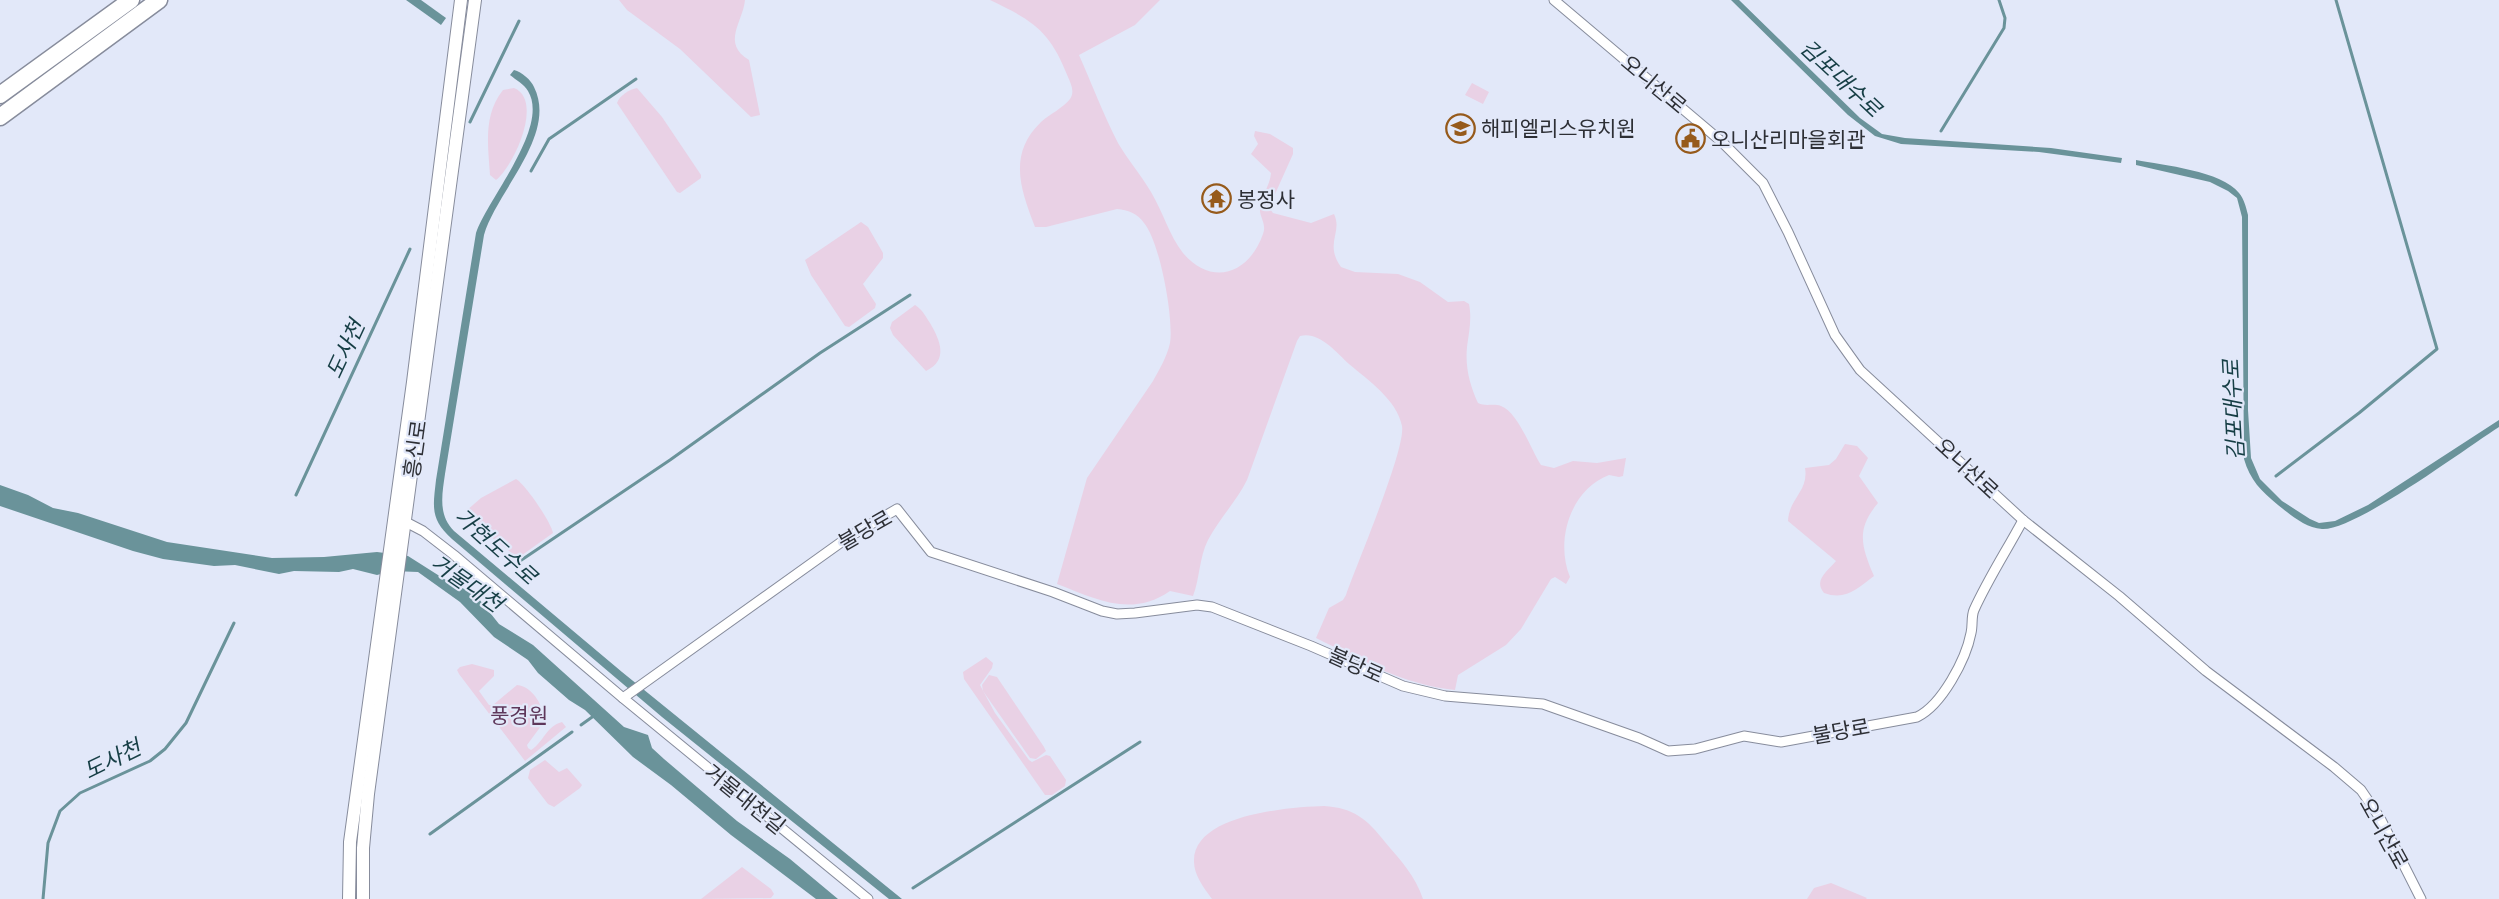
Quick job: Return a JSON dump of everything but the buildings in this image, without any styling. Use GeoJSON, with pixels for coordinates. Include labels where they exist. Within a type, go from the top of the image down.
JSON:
{"type":"FeatureCollection","features":[{"type":"Feature","properties":{"kind":"highway"},"geometry":{"type":"LineString","coordinates":[[0,95],[131,0]]}},
{"type":"Feature","properties":{"kind":"highway"},"geometry":{"type":"LineString","coordinates":[[0,117],[159,0]]}},
{"type":"Feature","properties":{"kind":"main road","name":"흥신로"},"geometry":{"type":"LineString","coordinates":[[349,899],[350,842],[397,541],[413,382],[461,0]]}},
{"type":"Feature","properties":{"kind":"main road","name":"흥신로"},"geometry":{"type":"LineString","coordinates":[[399,519],[475,0]]}},
{"type":"Feature","properties":{"kind":"main road","name":"흥신로"},"geometry":{"type":"LineString","coordinates":[[363,899],[365,824],[391,585]]}},
{"type":"Feature","properties":{"kind":"street","name":"오니산로"},"geometry":{"type":"LineString","coordinates":[[1554,0],[1746,163],[1763,183],[1776,206],[1827,319],[1847,354],[1864,374],[2023,520],[2119,596],[2206,671],[2334,767],[2361,790],[2380,818],[2421,899]]}},
{"type":"Feature","properties":{"kind":"street","name":"불당로"},"geometry":{"type":"LineString","coordinates":[[623,698],[847,538],[897,509],[931,552],[1053,592],[1102,611],[1116,614],[1197,605],[1212,607],[1403,686],[1445,696],[1543,704],[1639,738],[1668,751],[1695,749],[1744,736],[1781,742],[1917,717],[1926,713],[1950,683],[1972,633],[1973,612],[2023,520]]}},
{"type":"Feature","properties":{"kind":"street"},"geometry":{"type":"LineString","coordinates":[[399,519],[454,555],[623,698]]}},
{"type":"Feature","properties":{"kind":"street","name":"거물대천길"},"geometry":{"type":"LineString","coordinates":[[623,698],[868,899]]}},
{"type":"Feature","properties":{"kind":"green space"},"geometry":{"type":"Polygon","coordinates":[[[619,0],[745,0],[736,32],[736,47],[749,60],[760,115],[751,117],[680,49],[627,10],[619,0]]]}},
{"type":"Feature","properties":{"kind":"green space"},"geometry":{"type":"Polygon","coordinates":[[[990,0],[1160,0],[1135,25],[1079,55],[1118,143],[1151,192],[1174,239],[1194,264],[1206,270],[1229,271],[1249,259],[1257,248],[1264,230],[1261,204],[1271,173],[1251,154],[1258,144],[1254,136],[1255,131],[1270,134],[1293,148],[1293,154],[1271,203],[1270,209],[1273,213],[1311,223],[1334,214],[1336,227],[1334,251],[1341,267],[1355,272],[1398,274],[1420,282],[1448,302],[1464,301],[1469,304],[1467,369],[1478,403],[1498,405],[1507,410],[1518,423],[1541,465],[1554,468],[1573,461],[1597,463],[1626,458],[1623,476],[1609,475],[1596,482],[1584,492],[1569,518],[1564,548],[1570,577],[1566,584],[1555,577],[1551,579],[1521,629],[1506,645],[1458,675],[1455,690],[1400,677],[1316,638],[1329,608],[1343,600],[1346,595],[1389,482],[1401,439],[1402,426],[1394,408],[1381,391],[1320,339],[1307,335],[1300,336],[1297,341],[1247,480],[1212,532],[1205,547],[1193,596],[1170,591],[1156,599],[1127,605],[1100,600],[1057,584],[1087,478],[1153,381],[1167,353],[1171,332],[1168,299],[1150,233],[1135,214],[1117,209],[1046,227],[1035,227],[1025,199],[1020,172],[1024,146],[1041,122],[1067,102],[1072,94],[1072,88],[1061,61],[1039,29],[1018,14],[990,0]]]}},
{"type":"Feature","properties":{"kind":"green space"},"geometry":{"type":"Polygon","coordinates":[[[1472,83],[1489,92],[1483,104],[1465,95],[1472,83]]]}},
{"type":"Feature","properties":{"kind":"green space"},"geometry":{"type":"Polygon","coordinates":[[[514,88],[523,95],[526,119],[518,148],[503,173],[496,180],[490,175],[488,131],[490,120],[492,110],[503,90],[514,88]]]}},
{"type":"Feature","properties":{"kind":"green space"},"geometry":{"type":"Polygon","coordinates":[[[637,88],[662,117],[701,175],[701,178],[680,193],[677,192],[617,103],[625,93],[637,88]]]}},
{"type":"Feature","properties":{"kind":"green space"},"geometry":{"type":"Polygon","coordinates":[[[861,222],[868,227],[883,253],[883,258],[863,284],[876,304],[875,308],[849,327],[845,326],[811,275],[805,260],[861,222]]]}},
{"type":"Feature","properties":{"kind":"green space"},"geometry":{"type":"Polygon","coordinates":[[[915,305],[930,323],[937,336],[940,349],[938,361],[926,371],[893,335],[890,328],[892,322],[915,305]]]}},
{"type":"Feature","properties":{"kind":"green space"},"geometry":{"type":"Polygon","coordinates":[[[1845,444],[1857,446],[1868,458],[1859,476],[1878,503],[1866,521],[1863,538],[1866,556],[1874,576],[1851,592],[1832,595],[1824,593],[1820,584],[1823,576],[1836,561],[1788,521],[1789,513],[1804,483],[1805,468],[1829,465],[1836,459],[1845,444]]]}},
{"type":"Feature","properties":{"kind":"green space"},"geometry":{"type":"Polygon","coordinates":[[[516,479],[537,504],[553,533],[518,558],[472,522],[466,511],[481,498],[516,479]]]}},
{"type":"Feature","properties":{"kind":"green space"},"geometry":{"type":"Polygon","coordinates":[[[986,657],[993,663],[992,668],[980,685],[995,713],[1029,760],[1032,762],[1046,755],[1050,756],[1066,780],[1065,786],[1052,795],[1045,795],[964,679],[963,672],[986,657]]]}},
{"type":"Feature","properties":{"kind":"green space","name":"풍경원"},"geometry":{"type":"Polygon","coordinates":[[[472,664],[494,670],[494,676],[479,691],[489,705],[493,705],[517,685],[528,690],[537,699],[544,722],[527,745],[528,748],[531,750],[535,747],[557,724],[562,722],[566,727],[525,761],[459,674],[457,670],[460,667],[472,664]]]}},
{"type":"Feature","properties":{"kind":"green space"},"geometry":{"type":"Polygon","coordinates":[[[989,675],[997,677],[1044,747],[1046,751],[1036,759],[1030,758],[983,691],[982,685],[989,675]]]}},
{"type":"Feature","properties":{"kind":"green space"},"geometry":{"type":"Polygon","coordinates":[[[545,760],[559,772],[567,768],[582,785],[554,807],[548,804],[528,778],[530,770],[545,760]]]}},
{"type":"Feature","properties":{"kind":"green space"},"geometry":{"type":"Polygon","coordinates":[[[1324,806],[1344,809],[1366,821],[1407,869],[1423,899],[1212,899],[1194,867],[1198,846],[1209,833],[1226,823],[1246,816],[1289,808],[1324,806]]]}},
{"type":"Feature","properties":{"kind":"green space"},"geometry":{"type":"Polygon","coordinates":[[[742,867],[771,889],[774,894],[771,898],[701,899],[742,867]]]}},
{"type":"Feature","properties":{"kind":"green space"},"geometry":{"type":"Polygon","coordinates":[[[1831,883],[1867,898],[1807,899],[1814,888],[1831,883]]]}},
{"type":"Feature","properties":{"kind":"shaded area"},"geometry":{"type":"Polygon","coordinates":[[[406,0],[421,0],[446,18],[441,25],[406,0]]]}},
{"type":"Feature","properties":{"kind":"shaded area"},"geometry":{"type":"Polygon","coordinates":[[[1731,0],[1739,0],[1860,118],[1882,134],[1905,138],[2051,148],[2122,158],[2121,163],[2039,152],[1901,144],[1875,136],[1848,115],[1731,0]]]}},
{"type":"Feature","properties":{"kind":"shaded area"},"geometry":{"type":"Polygon","coordinates":[[[514,70],[526,77],[534,87],[539,105],[538,124],[532,144],[500,200],[484,235],[444,482],[442,504],[445,518],[454,531],[622,672],[902,899],[889,899],[662,717],[452,539],[436,519],[434,505],[436,480],[476,233],[515,162],[531,123],[533,106],[528,91],[510,75],[514,70]]]}},
{"type":"Feature","properties":{"kind":"shaded area"},"geometry":{"type":"Polygon","coordinates":[[[2136,160],[2191,170],[2220,179],[2231,185],[2244,200],[2248,215],[2248,410],[2251,458],[2260,479],[2282,501],[2319,523],[2335,521],[2368,505],[2499,420],[2499,427],[2410,487],[2359,517],[2338,526],[2322,529],[2304,524],[2293,517],[2261,490],[2249,473],[2244,459],[2242,217],[2237,198],[2210,182],[2136,165],[2136,160]]]}},
{"type":"Feature","properties":{"kind":"shaded area"},"geometry":{"type":"Polygon","coordinates":[[[0,485],[28,495],[53,508],[78,513],[167,542],[272,558],[324,557],[377,552],[408,556],[449,582],[475,594],[499,624],[533,645],[624,727],[648,735],[652,748],[664,759],[737,821],[790,859],[838,899],[816,899],[731,835],[633,757],[585,710],[569,700],[538,673],[528,660],[494,637],[460,602],[418,572],[392,571],[377,575],[353,569],[339,572],[294,571],[279,574],[235,565],[214,566],[163,559],[0,506],[0,485]]]}},
{"type":"Feature","properties":{"kind":"waterway"},"geometry":{"type":"LineString","coordinates":[[1941,131],[2004,28],[2005,18],[1999,0]]}},
{"type":"Feature","properties":{"kind":"waterway"},"geometry":{"type":"LineString","coordinates":[[2276,476],[2359,413],[2437,349],[2336,0]]}},
{"type":"Feature","properties":{"kind":"waterway","name":"도사천"},"geometry":{"type":"LineString","coordinates":[[470,122],[519,21]]}},
{"type":"Feature","properties":{"kind":"waterway"},"geometry":{"type":"LineString","coordinates":[[531,171],[549,139],[636,79]]}},
{"type":"Feature","properties":{"kind":"waterway","name":"도사천"},"geometry":{"type":"LineString","coordinates":[[296,495],[410,249]]}},
{"type":"Feature","properties":{"kind":"waterway","name":"가현도수로"},"geometry":{"type":"LineString","coordinates":[[517,563],[670,460],[820,353],[910,295]]}},
{"type":"Feature","properties":{"kind":"waterway","name":"거물대천"},"geometry":{"type":"LineString","coordinates":[[477,600],[484,593]]}},
{"type":"Feature","properties":{"kind":"waterway","name":"도사천"},"geometry":{"type":"LineString","coordinates":[[43,899],[48,843],[60,811],[80,793],[150,761],[165,749],[186,723],[234,623]]}},
{"type":"Feature","properties":{"kind":"waterway"},"geometry":{"type":"LineString","coordinates":[[581,725],[595,715]]}},
{"type":"Feature","properties":{"kind":"waterway"},"geometry":{"type":"LineString","coordinates":[[430,834],[572,732]]}},
{"type":"Feature","properties":{"kind":"waterway"},"geometry":{"type":"LineString","coordinates":[[913,888],[1140,742]]}},
{"type":"Feature","properties":{"kind":"place","name":"해피엘리스유치원"},"geometry":{"type":"Point","coordinates":[1460,128]}},
{"type":"Feature","properties":{"kind":"place","name":"오니산리마을회관"},"geometry":{"type":"Point","coordinates":[1690,139]}},
{"type":"Feature","properties":{"kind":"place","name":"봉정사"},"geometry":{"type":"Point","coordinates":[1216,199]}},
{"type":"Feature","properties":{"kind":"water label","name":"김포대수로"},"geometry":{"type":"Point","coordinates":[1841,78]}},
{"type":"Feature","properties":{"kind":"water label","name":"김포대수로"},"geometry":{"type":"Point","coordinates":[2233,410]}}]}
